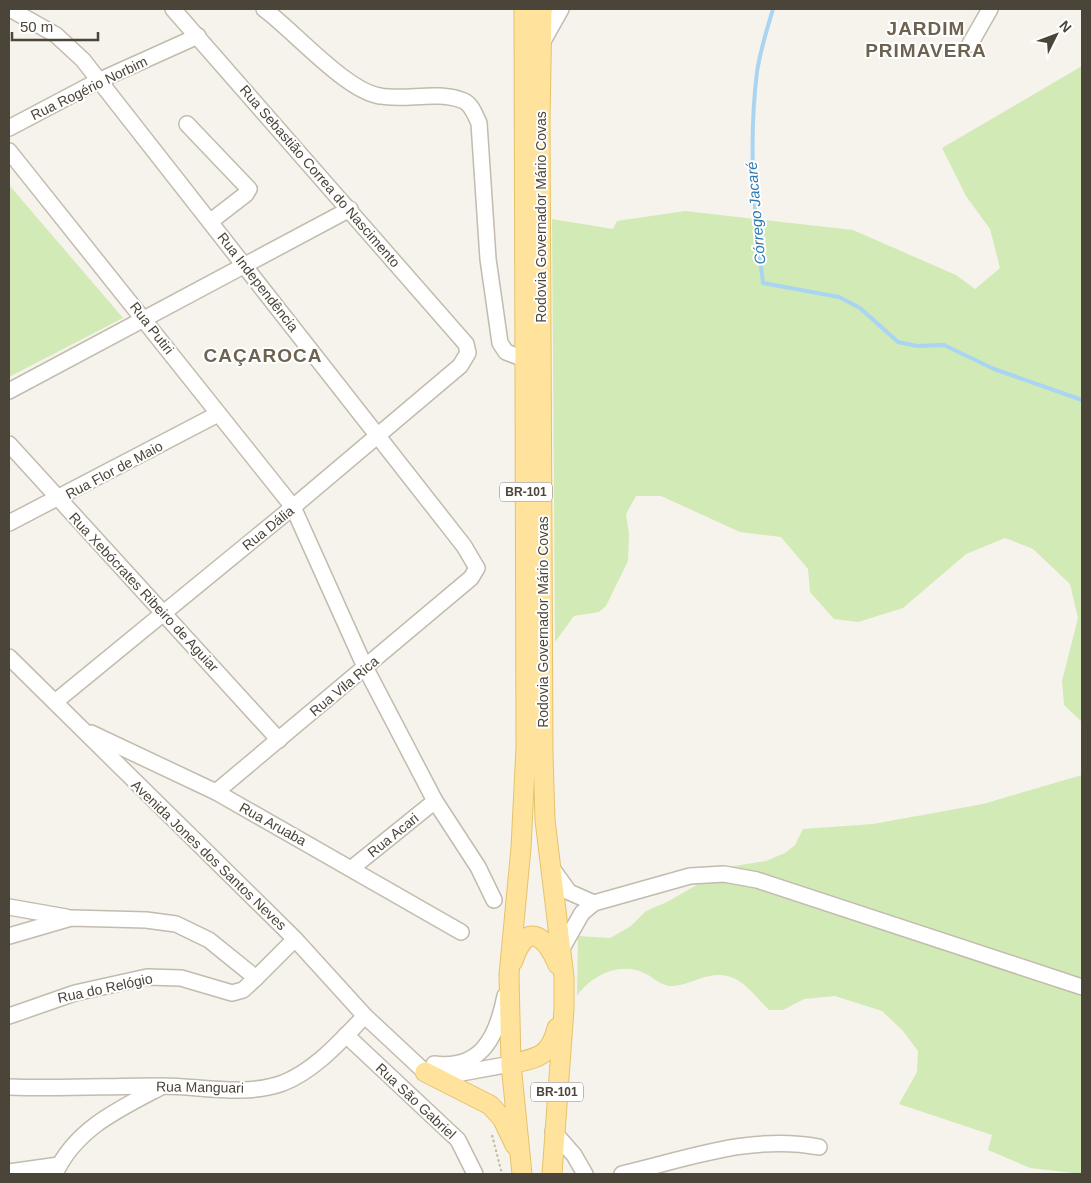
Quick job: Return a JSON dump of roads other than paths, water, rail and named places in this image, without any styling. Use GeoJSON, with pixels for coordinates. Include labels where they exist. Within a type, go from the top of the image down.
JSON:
{"type":"FeatureCollection","features":[{"type":"Feature","properties":{"kind":"main road","name":"Rodovia Governador Mário Covas"},"geometry":{"type":"LineString","coordinates":[[521,1166],[511,1064],[509,975],[525,798],[527,360],[524,9]]}},
{"type":"Feature","properties":{"kind":"main road","name":"Rodovia Governador Mário Covas"},"geometry":{"type":"LineString","coordinates":[[542,9],[543,41],[540,120],[543,754],[545,820],[564,977],[564,1009],[553,1130],[552,1174]]}},
{"type":"Feature","properties":{"kind":"main road"},"geometry":{"type":"LineString","coordinates":[[509,975],[520,944],[532,936],[540,937],[546,942],[564,977]]}},
{"type":"Feature","properties":{"kind":"main road"},"geometry":{"type":"LineString","coordinates":[[511,1064],[540,1057],[545,1052],[553,1040],[564,1009]]}},
{"type":"Feature","properties":{"kind":"main road"},"geometry":{"type":"LineString","coordinates":[[425,1072],[490,1105],[502,1118],[521,1166]]}},
{"type":"Feature","properties":{"kind":"street","name":"Rua Independência"},"geometry":{"type":"LineString","coordinates":[[10,9],[41,25],[68,45],[98,81],[246,266],[376,436],[464,546],[477,568],[471,578]]}},
{"type":"Feature","properties":{"kind":"street","name":"Rua Sebastião Correa do Nascimento"},"geometry":{"type":"LineString","coordinates":[[173,9],[350,209],[466,344]]}},
{"type":"Feature","properties":{"kind":"street"},"geometry":{"type":"LineString","coordinates":[[264,9],[359,89],[379,96],[437,96],[464,102],[472,109],[479,123],[488,259],[500,343],[506,352],[527,360]]}},
{"type":"Feature","properties":{"kind":"street"},"geometry":{"type":"LineString","coordinates":[[543,41],[561,9]]}},
{"type":"Feature","properties":{"kind":"street"},"geometry":{"type":"LineString","coordinates":[[970,44],[990,9]]}},
{"type":"Feature","properties":{"kind":"street","name":"Rua Rogério Norbim"},"geometry":{"type":"LineString","coordinates":[[9,128],[98,81],[198,36]]}},
{"type":"Feature","properties":{"kind":"street"},"geometry":{"type":"LineString","coordinates":[[187,124],[249,189],[246,194],[211,222]]}},
{"type":"Feature","properties":{"kind":"street","name":"Rua Putiri"},"geometry":{"type":"LineString","coordinates":[[9,150],[293,507],[366,668],[435,801],[478,868],[494,900]]}},
{"type":"Feature","properties":{"kind":"street"},"geometry":{"type":"LineString","coordinates":[[9,391],[350,209]]}},
{"type":"Feature","properties":{"kind":"street","name":"Rua Dália"},"geometry":{"type":"LineString","coordinates":[[55,702],[293,507],[460,366],[468,353],[466,344]]}},
{"type":"Feature","properties":{"kind":"street","name":"Rua Flor de Maio"},"geometry":{"type":"LineString","coordinates":[[9,523],[218,414]]}},
{"type":"Feature","properties":{"kind":"street","name":"Rua Xebócrates Ribeiro de Aguiar"},"geometry":{"type":"LineString","coordinates":[[9,444],[279,740]]}},
{"type":"Feature","properties":{"kind":"street","name":"Rua Vila Rica"},"geometry":{"type":"LineString","coordinates":[[216,792],[471,578]]}},
{"type":"Feature","properties":{"kind":"street","name":"Avenida Jones dos Santos Neves"},"geometry":{"type":"LineString","coordinates":[[9,657],[295,939],[365,1016],[425,1072]]}},
{"type":"Feature","properties":{"kind":"street","name":"Rua Aruaba"},"geometry":{"type":"LineString","coordinates":[[79,727],[216,792],[461,932]]}},
{"type":"Feature","properties":{"kind":"street","name":"Rua Acari"},"geometry":{"type":"LineString","coordinates":[[352,868],[435,801]]}},
{"type":"Feature","properties":{"kind":"street"},"geometry":{"type":"LineString","coordinates":[[550,865],[570,892],[594,903]]}},
{"type":"Feature","properties":{"kind":"street"},"geometry":{"type":"LineString","coordinates":[[561,950],[582,913],[594,903],[690,876],[724,874],[757,880],[1082,987]]}},
{"type":"Feature","properties":{"kind":"street"},"geometry":{"type":"LineString","coordinates":[[9,907],[70,918],[93,917],[176,924],[209,940],[256,978]]}},
{"type":"Feature","properties":{"kind":"street"},"geometry":{"type":"LineString","coordinates":[[9,936],[70,918]]}},
{"type":"Feature","properties":{"kind":"street","name":"Rua do Relógio"},"geometry":{"type":"LineString","coordinates":[[9,1016],[75,992],[147,977],[181,978],[232,993],[242,990],[256,978],[295,939]]}},
{"type":"Feature","properties":{"kind":"street","name":"Avenida Jones dos Santos Neves"},"geometry":{"type":"LineString","coordinates":[[407,1055],[428,1063],[452,1064],[462,1062],[480,1052],[496,1030],[509,975]]}},
{"type":"Feature","properties":{"kind":"street","name":"Rua Manguari"},"geometry":{"type":"LineString","coordinates":[[9,1087],[164,1086],[219,1090],[259,1088],[282,1083],[306,1071],[365,1016]]}},
{"type":"Feature","properties":{"kind":"street","name":"Rua São Gabriel"},"geometry":{"type":"LineString","coordinates":[[346,1035],[458,1140],[475,1174]]}},
{"type":"Feature","properties":{"kind":"street"},"geometry":{"type":"LineString","coordinates":[[425,1072],[456,1074],[511,1064]]}},
{"type":"Feature","properties":{"kind":"street"},"geometry":{"type":"LineString","coordinates":[[9,1172],[57,1170],[81,1135],[100,1121],[164,1086]]}},
{"type":"Feature","properties":{"kind":"street"},"geometry":{"type":"LineString","coordinates":[[553,1130],[574,1156],[585,1174]]}},
{"type":"Feature","properties":{"kind":"street"},"geometry":{"type":"LineString","coordinates":[[622,1174],[710,1152],[763,1142],[797,1143],[819,1147]]}},
{"type":"Feature","properties":{"kind":"waterway","name":"Córrego Jacaré"},"geometry":{"type":"LineString","coordinates":[[773,9],[758,64],[753,126],[753,178],[763,283],[839,297],[860,308],[898,342],[917,346],[944,345],[994,369],[1082,400]]}},
{"type":"Feature","properties":{"kind":"district","name":"JARDIM PRIMAVERA"},"geometry":{"type":"Point","coordinates":[926,39]}},
{"type":"Feature","properties":{"kind":"district","name":"CAÇAROCA"},"geometry":{"type":"Point","coordinates":[263,355]}}]}
